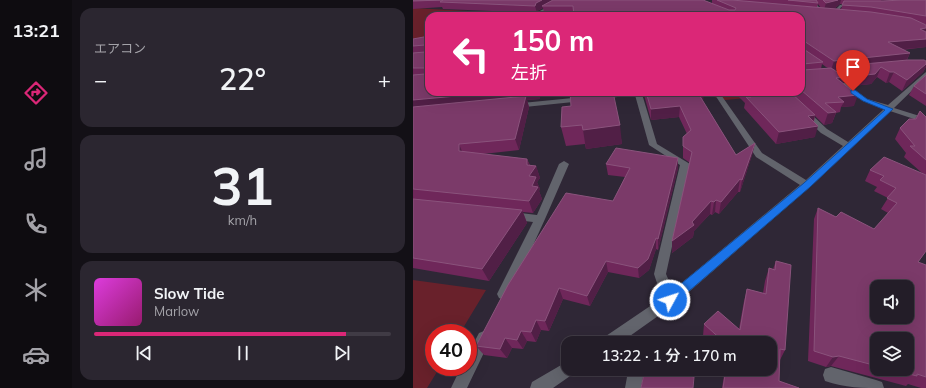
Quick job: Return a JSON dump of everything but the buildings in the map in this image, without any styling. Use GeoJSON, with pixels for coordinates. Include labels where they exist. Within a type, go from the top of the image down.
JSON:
{"type":"FeatureCollection","features":[{"type":"Feature","properties":{"kind":"street"},"geometry":{"type":"LineString","coordinates":[[540,12],[564,0]]}},
{"type":"Feature","properties":{"kind":"street"},"geometry":{"type":"LineString","coordinates":[[811,0],[822,13],[838,10],[840,6],[864,6]]}},
{"type":"Feature","properties":{"kind":"street"},"geometry":{"type":"LineString","coordinates":[[622,336],[670,300],[807,185],[926,74]]}},
{"type":"Feature","properties":{"kind":"street"},"geometry":{"type":"LineString","coordinates":[[835,78],[865,100],[926,121]]}},
{"type":"Feature","properties":{"kind":"street"},"geometry":{"type":"LineString","coordinates":[[518,96],[514,106],[605,96]]}},
{"type":"Feature","properties":{"kind":"street"},"geometry":{"type":"LineString","coordinates":[[643,96],[653,145],[685,164],[660,274],[670,300]]}},
{"type":"Feature","properties":{"kind":"street"},"geometry":{"type":"LineString","coordinates":[[719,96],[759,156],[807,185]]}},
{"type":"Feature","properties":{"kind":"street"},"geometry":{"type":"LineString","coordinates":[[803,112],[824,131],[849,146]]}},
{"type":"Feature","properties":{"kind":"street"},"geometry":{"type":"LineString","coordinates":[[500,304],[564,164]]}},
{"type":"Feature","properties":{"kind":"street"},"geometry":{"type":"LineString","coordinates":[[503,215],[540,219]]}},
{"type":"Feature","properties":{"kind":"street"},"geometry":{"type":"LineString","coordinates":[[459,388],[490,325]]}},
{"type":"Feature","properties":{"kind":"street"},"geometry":{"type":"LineString","coordinates":[[538,388],[561,373]]}},
{"type":"Feature","properties":{"kind":"street"},"geometry":{"type":"LineString","coordinates":[[831,374],[876,388]]}},
{"type":"Feature","properties":{"kind":"street"},"geometry":{"type":"LineString","coordinates":[[633,388],[634,376]]}},
{"type":"Feature","properties":{"kind":"shaded area"},"geometry":{"type":"Polygon","coordinates":[[[413,8],[487,12],[425,12],[425,41],[413,42],[413,8]]]}},
{"type":"Feature","properties":{"kind":"shaded area"},"geometry":{"type":"Polygon","coordinates":[[[586,11],[592,12],[565,12],[586,11]]]}},
{"type":"Feature","properties":{"kind":"shaded area"},"geometry":{"type":"Polygon","coordinates":[[[710,96],[768,96],[725,100],[710,96]]]}},
{"type":"Feature","properties":{"kind":"shaded area"},"geometry":{"type":"Polygon","coordinates":[[[413,280],[486,290],[465,324],[425,324],[425,376],[434,376],[427,388],[413,388],[413,280]]]}},
{"type":"Feature","properties":{"kind":"route"},"geometry":{"type":"LineString","coordinates":[[670,300],[807,185],[890,109],[865,100],[853,91]]}}]}
